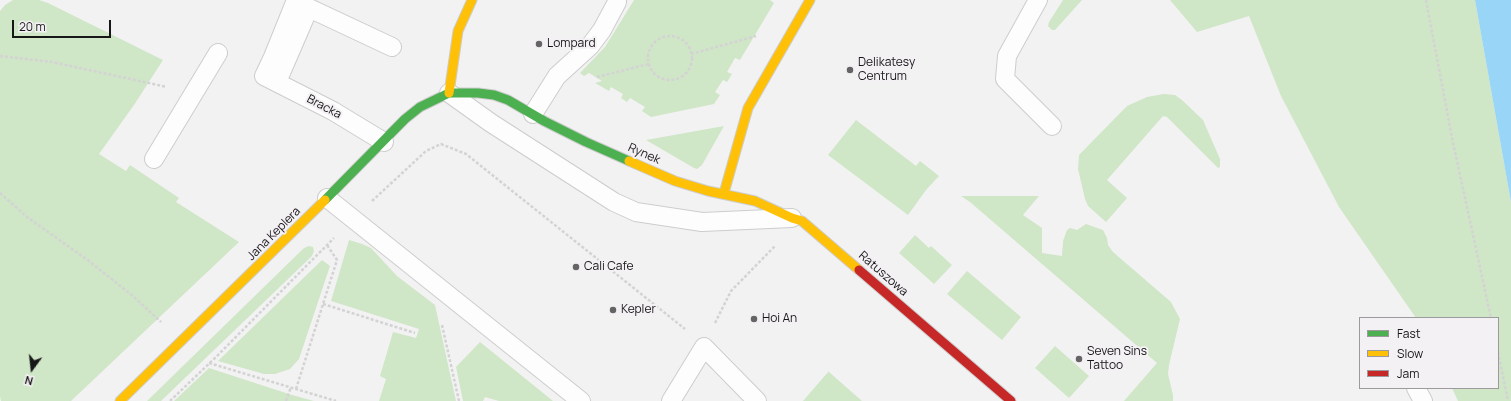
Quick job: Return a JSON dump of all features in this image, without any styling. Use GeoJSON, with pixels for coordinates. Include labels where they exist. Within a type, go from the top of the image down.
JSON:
{"type":"FeatureCollection","features":[{"type":"Feature","properties":{"kind":"street"},"geometry":{"type":"LineString","coordinates":[[449,93],[458,31],[472,0]]}},
{"type":"Feature","properties":{"kind":"street"},"geometry":{"type":"LineString","coordinates":[[724,193],[748,108],[810,0]]}},
{"type":"Feature","properties":{"kind":"street","name":"Rynek"},"geometry":{"type":"LineString","coordinates":[[449,93],[478,93],[494,95],[508,100],[586,142],[675,181],[708,191],[724,193]]}},
{"type":"Feature","properties":{"kind":"street","name":"Jana Keplera"},"geometry":{"type":"LineString","coordinates":[[120,401],[420,107],[449,93]]}},
{"type":"Feature","properties":{"kind":"street","name":"Ratuszowa"},"geometry":{"type":"LineString","coordinates":[[724,193],[755,201],[802,221],[1011,401]]}},
{"type":"Feature","properties":{"kind":"lane"},"geometry":{"type":"LineString","coordinates":[[270,79],[273,57],[296,0]]}},
{"type":"Feature","properties":{"kind":"lane"},"geometry":{"type":"LineString","coordinates":[[1038,0],[1007,56],[1005,79],[1052,126]]}},
{"type":"Feature","properties":{"kind":"lane"},"geometry":{"type":"LineString","coordinates":[[533,114],[558,76],[590,46],[602,30],[617,2]]}},
{"type":"Feature","properties":{"kind":"lane"},"geometry":{"type":"LineString","coordinates":[[270,79],[309,8],[392,47]]}},
{"type":"Feature","properties":{"kind":"lane"},"geometry":{"type":"LineString","coordinates":[[154,159],[218,53]]}},
{"type":"Feature","properties":{"kind":"lane","name":"Bracka"},"geometry":{"type":"LineString","coordinates":[[270,79],[332,111],[384,142]]}},
{"type":"Feature","properties":{"kind":"lane"},"geometry":{"type":"LineString","coordinates":[[449,93],[491,123],[614,202],[636,212],[702,222],[792,218]]}},
{"type":"Feature","properties":{"kind":"lane"},"geometry":{"type":"LineString","coordinates":[[327,198],[581,401]]}},
{"type":"Feature","properties":{"kind":"lane"},"geometry":{"type":"LineString","coordinates":[[671,401],[704,347],[756,401]]}},
{"type":"Feature","properties":{"kind":"lane"},"geometry":{"type":"LineString","coordinates":[[1417,389],[1423,401]]}},
{"type":"Feature","properties":{"kind":"path"},"geometry":{"type":"LineString","coordinates":[[1426,0],[1452,138],[1491,317]]}},
{"type":"Feature","properties":{"kind":"path"},"geometry":{"type":"LineString","coordinates":[[691,54],[763,34]]}},
{"type":"Feature","properties":{"kind":"path"},"geometry":{"type":"LineString","coordinates":[[664,37],[678,38],[688,47],[691,54],[691,60],[686,72],[676,79],[669,80],[657,76],[652,71],[649,64],[649,52],[652,45],[664,37]]}},
{"type":"Feature","properties":{"kind":"path"},"geometry":{"type":"LineString","coordinates":[[0,56],[52,62],[195,93]]}},
{"type":"Feature","properties":{"kind":"path"},"geometry":{"type":"LineString","coordinates":[[592,78],[649,64]]}},
{"type":"Feature","properties":{"kind":"path"},"geometry":{"type":"LineString","coordinates":[[170,401],[353,219],[426,152],[441,144],[466,154],[681,325],[704,347],[730,291],[778,244]]}},
{"type":"Feature","properties":{"kind":"path"},"geometry":{"type":"LineString","coordinates":[[0,194],[27,217],[89,261],[134,297],[162,323]]}},
{"type":"Feature","properties":{"kind":"path"},"geometry":{"type":"LineString","coordinates":[[296,389],[337,260],[327,246]]}},
{"type":"Feature","properties":{"kind":"path"},"geometry":{"type":"LineString","coordinates":[[432,282],[459,401]]}},
{"type":"Feature","properties":{"kind":"path"},"geometry":{"type":"LineString","coordinates":[[323,304],[415,333]]}},
{"type":"Feature","properties":{"kind":"path"},"geometry":{"type":"LineString","coordinates":[[1499,357],[1508,401]]}},
{"type":"Feature","properties":{"kind":"path"},"geometry":{"type":"LineString","coordinates":[[209,363],[336,401]]}},
{"type":"Feature","properties":{"kind":"path"},"geometry":{"type":"LineString","coordinates":[[286,401],[291,388]]}},
{"type":"Feature","properties":{"kind":"green space"},"geometry":{"type":"Polygon","coordinates":[[[13,0],[39,0],[48,3],[163,60],[134,105],[99,154],[126,171],[130,165],[179,198],[176,202],[239,242],[71,401],[1,401],[0,396],[0,11],[5,5],[13,0]]]}},
{"type":"Feature","properties":{"kind":"green space"},"geometry":{"type":"Polygon","coordinates":[[[634,0],[770,0],[774,3],[740,60],[735,58],[727,72],[732,74],[727,82],[723,80],[715,92],[720,95],[714,104],[651,117],[642,111],[645,107],[630,98],[627,102],[621,98],[623,94],[611,87],[609,91],[595,83],[602,81],[589,73],[584,76],[580,73],[605,47],[634,0]]]}},
{"type":"Feature","properties":{"kind":"green space"},"geometry":{"type":"Polygon","coordinates":[[[1063,0],[1082,0],[1055,30],[1052,30],[1048,26],[1049,22],[1063,0]]]}},
{"type":"Feature","properties":{"kind":"green space"},"geometry":{"type":"Polygon","coordinates":[[[1170,0],[1475,0],[1511,202],[1511,401],[1458,401],[1452,389],[1499,389],[1499,317],[1415,317],[1339,207],[1281,96],[1249,16],[1197,32],[1170,0]]]}},
{"type":"Feature","properties":{"kind":"green space"},"geometry":{"type":"Polygon","coordinates":[[[1164,94],[1175,95],[1203,120],[1220,159],[1220,167],[1218,168],[1167,117],[1163,116],[1107,180],[1127,198],[1106,222],[1088,206],[1085,199],[1078,169],[1079,155],[1127,106],[1147,97],[1164,94]]]}},
{"type":"Feature","properties":{"kind":"green space"},"geometry":{"type":"Polygon","coordinates":[[[856,120],[916,166],[920,161],[939,176],[926,190],[908,215],[828,155],[856,120]]]}},
{"type":"Feature","properties":{"kind":"green space"},"geometry":{"type":"Polygon","coordinates":[[[724,126],[702,165],[697,169],[646,140],[724,126]]]}},
{"type":"Feature","properties":{"kind":"green space"},"geometry":{"type":"Polygon","coordinates":[[[961,196],[1039,196],[1023,215],[1042,228],[1042,253],[1062,256],[1063,241],[1067,230],[1070,228],[1077,230],[1086,224],[1103,230],[1107,238],[1108,245],[1113,252],[1171,302],[1180,319],[1168,374],[1173,401],[1124,401],[1157,363],[970,202],[961,196]]]}},
{"type":"Feature","properties":{"kind":"green space"},"geometry":{"type":"Polygon","coordinates":[[[915,235],[929,248],[931,246],[952,265],[934,284],[899,253],[915,235]]]}},
{"type":"Feature","properties":{"kind":"green space"},"geometry":{"type":"Polygon","coordinates":[[[349,240],[371,248],[397,276],[435,305],[456,401],[379,401],[386,379],[380,376],[393,332],[416,338],[419,329],[331,301],[349,240]]]}},
{"type":"Feature","properties":{"kind":"green space"},"geometry":{"type":"Polygon","coordinates":[[[309,246],[313,247],[314,251],[312,256],[161,401],[147,401],[304,248],[309,246]]]}},
{"type":"Feature","properties":{"kind":"green space"},"geometry":{"type":"Polygon","coordinates":[[[322,260],[330,266],[299,359],[290,369],[275,374],[264,374],[218,361],[322,260]]]}},
{"type":"Feature","properties":{"kind":"green space"},"geometry":{"type":"Polygon","coordinates":[[[967,271],[1021,317],[1002,340],[947,294],[967,271]]]}},
{"type":"Feature","properties":{"kind":"green space"},"geometry":{"type":"Polygon","coordinates":[[[480,342],[553,401],[499,401],[485,397],[483,401],[463,401],[456,367],[480,342]]]}},
{"type":"Feature","properties":{"kind":"green space"},"geometry":{"type":"Polygon","coordinates":[[[1055,346],[1089,376],[1069,398],[1035,368],[1055,346]]]}},
{"type":"Feature","properties":{"kind":"green space"},"geometry":{"type":"Polygon","coordinates":[[[209,368],[292,395],[314,401],[174,401],[209,368]]]}},
{"type":"Feature","properties":{"kind":"green space"},"geometry":{"type":"Polygon","coordinates":[[[829,372],[862,401],[803,401],[829,372]]]}},
{"type":"Feature","properties":{"kind":"water"},"geometry":{"type":"Polygon","coordinates":[[[1475,0],[1511,0],[1511,202],[1475,0]]]}},
{"type":"Feature","properties":{"kind":"traffic: fast"},"geometry":{"type":"LineString","coordinates":[[325,200],[405,119],[420,107],[449,93],[478,93],[494,95],[508,100],[544,121],[629,161]]}},
{"type":"Feature","properties":{"kind":"traffic: slow"},"geometry":{"type":"LineString","coordinates":[[449,93],[458,31],[472,0]]}},
{"type":"Feature","properties":{"kind":"traffic: slow"},"geometry":{"type":"LineString","coordinates":[[724,193],[748,108],[810,0]]}},
{"type":"Feature","properties":{"kind":"traffic: slow"},"geometry":{"type":"LineString","coordinates":[[629,161],[675,181],[708,191],[755,201],[802,221],[859,270]]}},
{"type":"Feature","properties":{"kind":"traffic: slow"},"geometry":{"type":"LineString","coordinates":[[120,401],[325,200]]}},
{"type":"Feature","properties":{"kind":"traffic: jam"},"geometry":{"type":"LineString","coordinates":[[859,270],[1011,401]]}},
{"type":"Feature","properties":{"kind":"place","name":"Lompard"},"geometry":{"type":"Point","coordinates":[539,44]}},
{"type":"Feature","properties":{"kind":"place","name":"Delikatesy Centrum"},"geometry":{"type":"Point","coordinates":[850,70]}},
{"type":"Feature","properties":{"kind":"place","name":"Cali Cafe"},"geometry":{"type":"Point","coordinates":[576,267]}},
{"type":"Feature","properties":{"kind":"place","name":"Kepler"},"geometry":{"type":"Point","coordinates":[613,310]}},
{"type":"Feature","properties":{"kind":"place","name":"Hoi An"},"geometry":{"type":"Point","coordinates":[754,319]}},
{"type":"Feature","properties":{"kind":"place","name":"Seven Sins Tattoo"},"geometry":{"type":"Point","coordinates":[1079,359]}}]}
